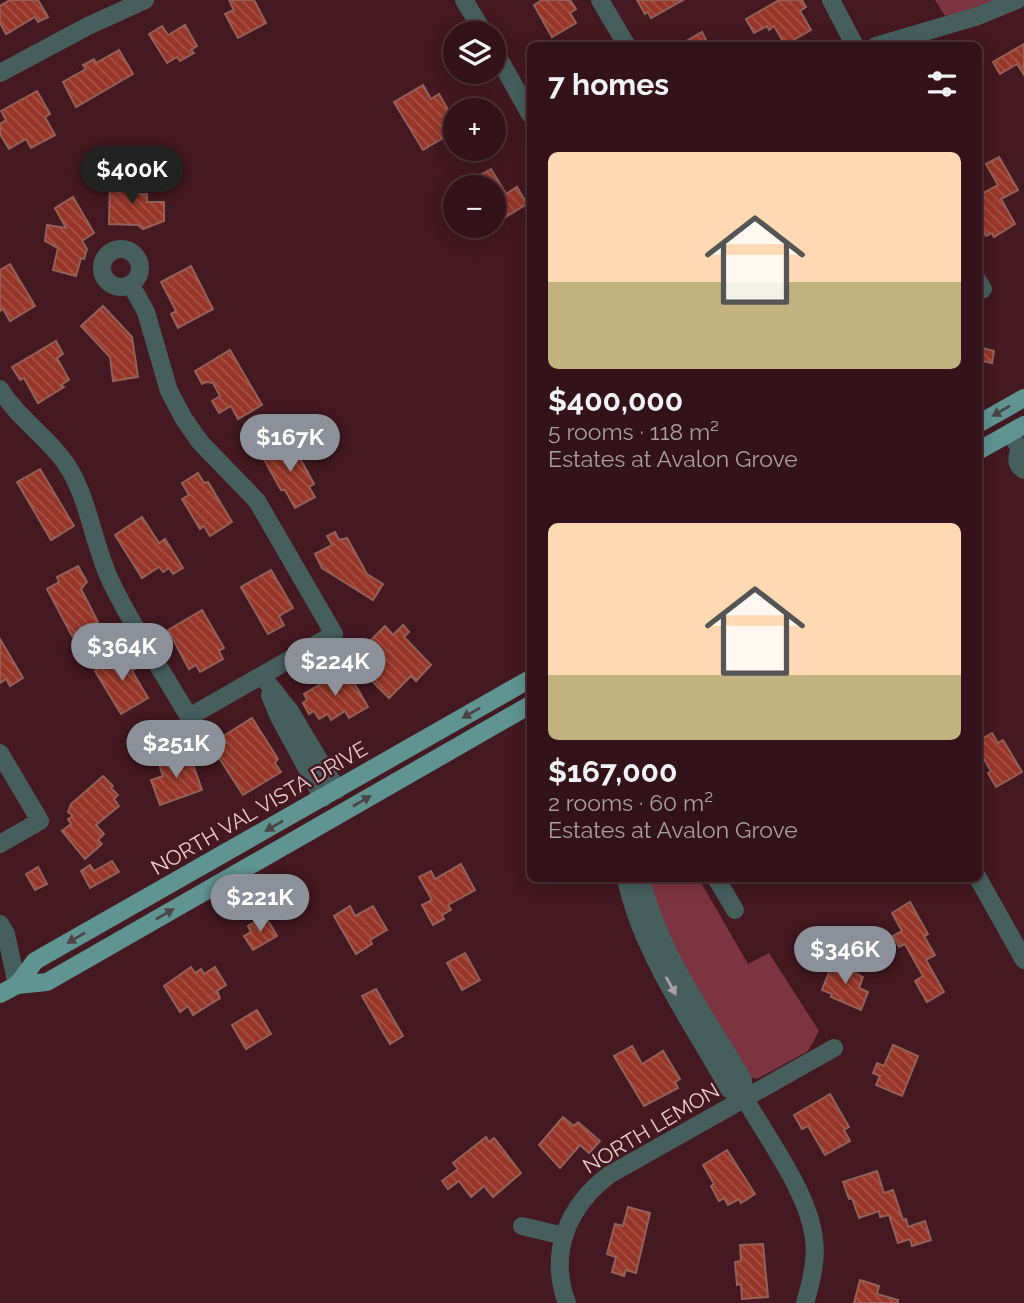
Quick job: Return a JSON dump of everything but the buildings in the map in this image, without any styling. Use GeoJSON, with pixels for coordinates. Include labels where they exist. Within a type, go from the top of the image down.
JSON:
{"type":"FeatureCollection","features":[{"type":"Feature","properties":{"kind":"main road"},"geometry":{"type":"LineString","coordinates":[[982,422],[1024,398]]}},
{"type":"Feature","properties":{"kind":"main road"},"geometry":{"type":"LineString","coordinates":[[982,449],[1017,429]]}},
{"type":"Feature","properties":{"kind":"main road","name":"NORTH VAL VISTA DRIVE"},"geometry":{"type":"LineString","coordinates":[[0,995],[17,985],[35,961],[527,681]]}},
{"type":"Feature","properties":{"kind":"main road","name":"NORTH VAL VISTA DRIVE"},"geometry":{"type":"LineString","coordinates":[[17,985],[47,982],[527,707]]}},
{"type":"Feature","properties":{"kind":"street"},"geometry":{"type":"LineString","coordinates":[[0,74],[88,26],[145,0]]}},
{"type":"Feature","properties":{"kind":"street"},"geometry":{"type":"LineString","coordinates":[[464,0],[477,21]]}},
{"type":"Feature","properties":{"kind":"street"},"geometry":{"type":"LineString","coordinates":[[600,0],[625,42]]}},
{"type":"Feature","properties":{"kind":"street"},"geometry":{"type":"LineString","coordinates":[[831,0],[853,42]]}},
{"type":"Feature","properties":{"kind":"street"},"geometry":{"type":"LineString","coordinates":[[890,42],[978,16],[1017,0]]}},
{"type":"Feature","properties":{"kind":"street"},"geometry":{"type":"LineString","coordinates":[[506,71],[527,109]]}},
{"type":"Feature","properties":{"kind":"street"},"geometry":{"type":"LineString","coordinates":[[0,389],[9,404],[57,450],[71,471],[90,516],[112,585],[190,717],[334,634],[257,501],[200,442],[184,419],[169,391],[146,312],[131,285]]}},
{"type":"Feature","properties":{"kind":"street"},"geometry":{"type":"LineString","coordinates":[[1017,429],[1022,449],[1017,456],[1017,463],[1024,470]]}},
{"type":"Feature","properties":{"kind":"street"},"geometry":{"type":"LineString","coordinates":[[262,676],[290,711],[308,755],[330,794]]}},
{"type":"Feature","properties":{"kind":"street"},"geometry":{"type":"LineString","coordinates":[[0,753],[40,821],[0,844]]}},
{"type":"Feature","properties":{"kind":"street"},"geometry":{"type":"LineString","coordinates":[[627,882],[648,943],[667,979],[729,1089],[745,1099]]}},
{"type":"Feature","properties":{"kind":"street"},"geometry":{"type":"LineString","coordinates":[[642,882],[660,936],[743,1080],[745,1099],[797,1189],[811,1222],[814,1255],[805,1303]]}},
{"type":"Feature","properties":{"kind":"street"},"geometry":{"type":"LineString","coordinates":[[718,882],[735,910]]}},
{"type":"Feature","properties":{"kind":"street"},"geometry":{"type":"LineString","coordinates":[[980,882],[1024,960]]}},
{"type":"Feature","properties":{"kind":"street"},"geometry":{"type":"LineString","coordinates":[[0,924],[6,934],[17,985]]}},
{"type":"Feature","properties":{"kind":"street"},"geometry":{"type":"LineString","coordinates":[[0,962],[17,985]]}},
{"type":"Feature","properties":{"kind":"street","name":"NORTH LEMON"},"geometry":{"type":"LineString","coordinates":[[567,1303],[559,1265],[564,1237],[579,1204],[591,1189],[609,1175],[834,1048]]}},
{"type":"Feature","properties":{"kind":"street"},"geometry":{"type":"LineString","coordinates":[[522,1226],[564,1237]]}},
{"type":"Feature","properties":{"kind":"shaded area"},"geometry":{"type":"Polygon","coordinates":[[[935,0],[997,0],[945,16],[935,0]]]}},
{"type":"Feature","properties":{"kind":"shaded area"},"geometry":{"type":"Polygon","coordinates":[[[650,882],[701,882],[748,964],[769,953],[819,1031],[808,1051],[757,1079],[749,1077],[678,956],[650,882]]]}}]}
